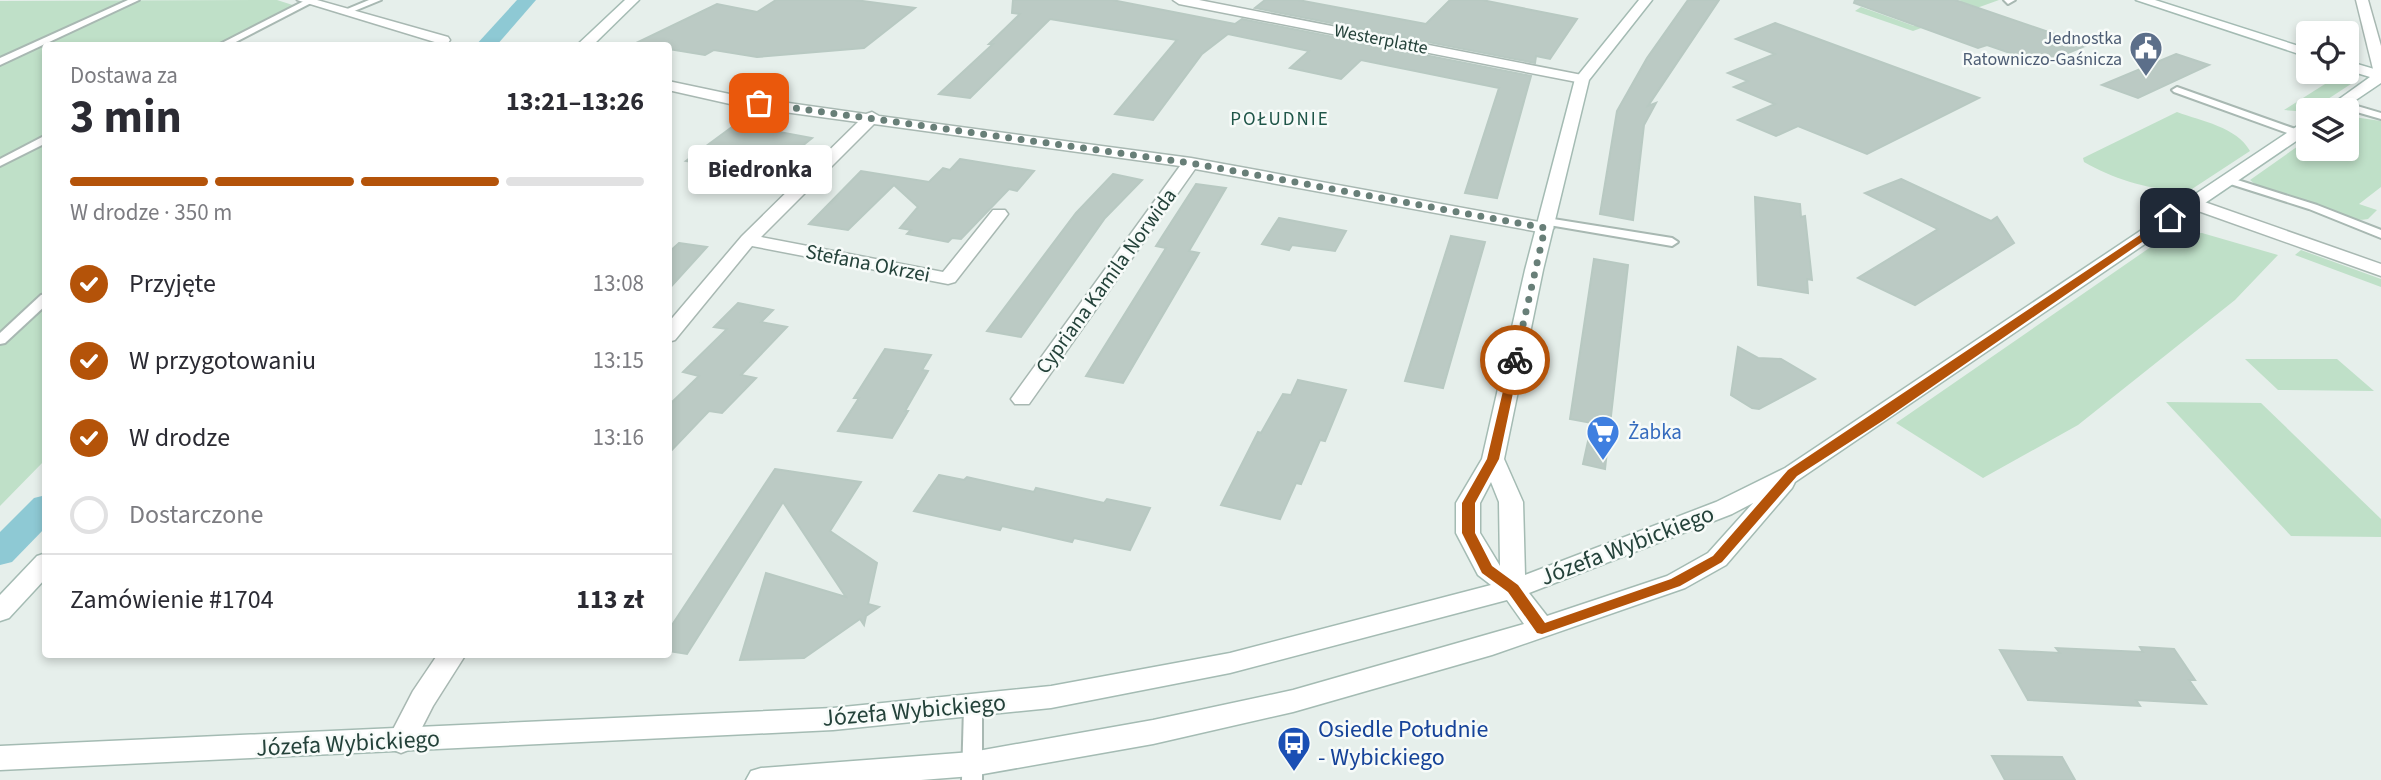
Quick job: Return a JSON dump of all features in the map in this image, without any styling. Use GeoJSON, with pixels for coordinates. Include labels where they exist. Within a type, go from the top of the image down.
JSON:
{"type":"FeatureCollection","features":[{"type":"Feature","properties":{"kind":"street"},"geometry":{"type":"LineString","coordinates":[[587,42],[633,0]]}},
{"type":"Feature","properties":{"kind":"street","name":"Westerplatte"},"geometry":{"type":"LineString","coordinates":[[1178,0],[1583,79]]}},
{"type":"Feature","properties":{"kind":"street"},"geometry":{"type":"LineString","coordinates":[[1542,629],[1513,589],[1487,569],[1468,533],[1468,503],[1493,459],[1546,225],[1583,79],[1646,0]]}},
{"type":"Feature","properties":{"kind":"street"},"geometry":{"type":"LineString","coordinates":[[2142,0],[2296,48]]}},
{"type":"Feature","properties":{"kind":"street"},"geometry":{"type":"LineString","coordinates":[[2362,0],[2381,75]]}},
{"type":"Feature","properties":{"kind":"street"},"geometry":{"type":"LineString","coordinates":[[310,2],[443,40]]}},
{"type":"Feature","properties":{"kind":"street"},"geometry":{"type":"LineString","coordinates":[[2359,69],[2381,75]]}},
{"type":"Feature","properties":{"kind":"street"},"geometry":{"type":"LineString","coordinates":[[2349,98],[2381,75]]}},
{"type":"Feature","properties":{"kind":"street"},"geometry":{"type":"LineString","coordinates":[[672,86],[739,101],[872,117],[1191,163],[1546,225]]}},
{"type":"Feature","properties":{"kind":"street"},"geometry":{"type":"LineString","coordinates":[[672,331],[748,240],[872,117]]}},
{"type":"Feature","properties":{"kind":"street","name":"Józefa Wybickiego"},"geometry":{"type":"LineString","coordinates":[[0,758],[832,719],[973,707],[1140,682],[1230,663],[1513,589],[1724,508],[1793,473],[2296,135]]}},
{"type":"Feature","properties":{"kind":"street","name":"Cypriana Kamila Norwida"},"geometry":{"type":"LineString","coordinates":[[1021,399],[1191,163]]}},
{"type":"Feature","properties":{"kind":"street"},"geometry":{"type":"LineString","coordinates":[[2193,203],[2381,270]]}},
{"type":"Feature","properties":{"kind":"street","name":"Stefana Okrzei"},"geometry":{"type":"LineString","coordinates":[[748,240],[948,278],[999,214]]}},
{"type":"Feature","properties":{"kind":"street"},"geometry":{"type":"LineString","coordinates":[[1493,459],[1511,502],[1513,589]]}},
{"type":"Feature","properties":{"kind":"street","name":"Józefa Wybickiego"},"geometry":{"type":"LineString","coordinates":[[761,780],[972,772],[1293,701],[1542,629],[1676,582],[1717,559],[1793,473]]}},
{"type":"Feature","properties":{"kind":"street"},"geometry":{"type":"LineString","coordinates":[[0,611],[42,566]]}},
{"type":"Feature","properties":{"kind":"street"},"geometry":{"type":"LineString","coordinates":[[401,741],[423,699],[450,658]]}},
{"type":"Feature","properties":{"kind":"lane"},"geometry":{"type":"LineString","coordinates":[[44,42],[135,0]]}},
{"type":"Feature","properties":{"kind":"lane"},"geometry":{"type":"LineString","coordinates":[[344,12],[377,0]]}},
{"type":"Feature","properties":{"kind":"lane"},"geometry":{"type":"LineString","coordinates":[[228,42],[310,2]]}},
{"type":"Feature","properties":{"kind":"lane"},"geometry":{"type":"LineString","coordinates":[[238,42],[310,2]]}},
{"type":"Feature","properties":{"kind":"lane"},"geometry":{"type":"LineString","coordinates":[[0,62],[42,43]]}},
{"type":"Feature","properties":{"kind":"lane"},"geometry":{"type":"LineString","coordinates":[[2177,90],[2296,128]]}},
{"type":"Feature","properties":{"kind":"lane"},"geometry":{"type":"LineString","coordinates":[[2359,112],[2381,116]]}},
{"type":"Feature","properties":{"kind":"lane"},"geometry":{"type":"LineString","coordinates":[[0,163],[42,140]]}},
{"type":"Feature","properties":{"kind":"lane"},"geometry":{"type":"LineString","coordinates":[[2228,180],[2313,207],[2381,234]]}},
{"type":"Feature","properties":{"kind":"lane"},"geometry":{"type":"LineString","coordinates":[[1546,225],[1672,242]]}},
{"type":"Feature","properties":{"kind":"lane"},"geometry":{"type":"LineString","coordinates":[[0,340],[42,302]]}},
{"type":"Feature","properties":{"kind":"lane"},"geometry":{"type":"LineString","coordinates":[[972,772],[973,707]]}},
{"type":"Feature","properties":{"kind":"green space"},"geometry":{"type":"Polygon","coordinates":[[[277,0],[302,8],[231,42],[42,42],[42,463],[0,506],[0,1],[277,0]]]}},
{"type":"Feature","properties":{"kind":"green space"},"geometry":{"type":"Polygon","coordinates":[[[1961,0],[1999,0],[1913,31],[1855,11],[1861,7],[1914,26],[1926,21],[1915,16],[1961,0]]]}},
{"type":"Feature","properties":{"kind":"green space"},"geometry":{"type":"Polygon","coordinates":[[[2325,84],[2351,84],[2329,98],[2303,98],[2325,84]]]}},
{"type":"Feature","properties":{"kind":"green space"},"geometry":{"type":"Polygon","coordinates":[[[2296,102],[2296,111],[2284,110],[2296,102]]]}},
{"type":"Feature","properties":{"kind":"green space"},"geometry":{"type":"Polygon","coordinates":[[[2177,112],[2228,130],[2250,151],[2192,189],[2178,190],[2136,184],[2084,162],[2083,158],[2177,112]]]}},
{"type":"Feature","properties":{"kind":"green space"},"geometry":{"type":"Polygon","coordinates":[[[2359,118],[2381,121],[2381,187],[2359,204],[2377,210],[2368,219],[2357,220],[2325,214],[2272,194],[2250,180],[2296,147],[2296,161],[2359,161],[2359,118]]]}},
{"type":"Feature","properties":{"kind":"green space"},"geometry":{"type":"Polygon","coordinates":[[[2192,233],[2202,233],[2278,255],[2235,300],[2078,425],[1983,478],[1896,423],[2158,242],[2170,247],[2192,233]]]}},
{"type":"Feature","properties":{"kind":"green space"},"geometry":{"type":"Polygon","coordinates":[[[2301,250],[2381,279],[2381,287],[2295,255],[2301,250]]]}},
{"type":"Feature","properties":{"kind":"green space"},"geometry":{"type":"Polygon","coordinates":[[[2245,359],[2337,359],[2374,391],[2278,390],[2245,359]]]}},
{"type":"Feature","properties":{"kind":"green space"},"geometry":{"type":"Polygon","coordinates":[[[2166,402],[2261,403],[2381,519],[2381,537],[2291,536],[2166,402]]]}},
{"type":"Feature","properties":{"kind":"building"},"geometry":{"type":"Polygon","coordinates":[[[776,0],[855,0],[915,8],[864,48],[757,57],[714,50],[705,55],[672,50],[672,42],[638,42],[717,4],[757,12],[776,0]]]}},
{"type":"Feature","properties":{"kind":"building"},"geometry":{"type":"Polygon","coordinates":[[[1013,0],[1112,0],[1235,24],[1242,19],[1531,76],[1497,198],[1465,193],[1499,88],[1361,60],[1341,79],[1290,68],[1309,51],[1228,34],[1202,54],[1153,120],[1115,114],[1177,40],[1050,19],[970,98],[939,94],[993,44],[989,44],[1020,14],[1012,13],[1013,0]]]}},
{"type":"Feature","properties":{"kind":"building"},"geometry":{"type":"Polygon","coordinates":[[[1265,0],[1298,0],[1426,24],[1450,0],[1482,0],[1577,19],[1550,59],[1536,56],[1535,63],[1255,8],[1265,0]]]}},
{"type":"Feature","properties":{"kind":"building"},"geometry":{"type":"Polygon","coordinates":[[[1688,0],[1719,0],[1648,106],[1656,103],[1644,125],[1633,220],[1600,214],[1617,111],[1647,58],[1688,0]]]}},
{"type":"Feature","properties":{"kind":"building"},"geometry":{"type":"Polygon","coordinates":[[[1855,0],[1955,0],[2087,45],[2042,64],[1987,45],[1978,48],[1854,3],[1855,0]]]}},
{"type":"Feature","properties":{"kind":"building"},"geometry":{"type":"Polygon","coordinates":[[[1775,23],[1979,98],[1867,154],[1798,126],[1776,136],[1738,120],[1775,104],[1734,87],[1748,81],[1728,73],[1775,54],[1736,39],[1775,23]]]}},
{"type":"Feature","properties":{"kind":"building"},"geometry":{"type":"Polygon","coordinates":[[[2176,54],[2209,65],[2138,98],[2102,85],[2176,54]]]}},
{"type":"Feature","properties":{"kind":"building"},"geometry":{"type":"Polygon","coordinates":[[[732,127],[758,128],[812,138],[765,176],[686,161],[732,127]]]}},
{"type":"Feature","properties":{"kind":"building"},"geometry":{"type":"Polygon","coordinates":[[[960,159],[1034,171],[1017,191],[1009,189],[961,239],[952,238],[948,242],[907,234],[911,230],[900,228],[918,207],[894,185],[848,230],[809,224],[861,171],[929,182],[943,168],[950,170],[960,159]]]}},
{"type":"Feature","properties":{"kind":"building"},"geometry":{"type":"Polygon","coordinates":[[[1113,174],[1142,180],[1105,218],[1021,337],[987,331],[1076,213],[1113,174]]]}},
{"type":"Feature","properties":{"kind":"building"},"geometry":{"type":"Polygon","coordinates":[[[1901,179],[1991,221],[1997,217],[2014,243],[1915,305],[1858,278],[1938,229],[1865,193],[1901,179]]]}},
{"type":"Feature","properties":{"kind":"building"},"geometry":{"type":"Polygon","coordinates":[[[1196,184],[1226,188],[1189,251],[1199,253],[1123,383],[1086,376],[1166,248],[1156,246],[1196,184]]]}},
{"type":"Feature","properties":{"kind":"building"},"geometry":{"type":"Polygon","coordinates":[[[1755,197],[1800,204],[1801,217],[1805,216],[1812,280],[1807,279],[1808,293],[1758,285],[1755,197]]]}},
{"type":"Feature","properties":{"kind":"building"},"geometry":{"type":"Polygon","coordinates":[[[1279,218],[1346,231],[1335,251],[1292,245],[1289,250],[1262,244],[1279,218]]]}},
{"type":"Feature","properties":{"kind":"building"},"geometry":{"type":"Polygon","coordinates":[[[1451,236],[1485,242],[1443,388],[1405,381],[1451,236]]]}},
{"type":"Feature","properties":{"kind":"building"},"geometry":{"type":"Polygon","coordinates":[[[679,243],[707,247],[672,286],[672,249],[679,243]]]}},
{"type":"Feature","properties":{"kind":"building"},"geometry":{"type":"Polygon","coordinates":[[[1594,259],[1628,265],[1605,469],[1583,464],[1592,423],[1570,419],[1594,259]]]}},
{"type":"Feature","properties":{"kind":"building"},"geometry":{"type":"Polygon","coordinates":[[[738,303],[773,310],[761,322],[787,327],[741,375],[756,378],[722,413],[709,411],[672,450],[672,402],[699,376],[683,372],[727,329],[714,327],[738,303]]]}},
{"type":"Feature","properties":{"kind":"building"},"geometry":{"type":"Polygon","coordinates":[[[1738,347],[1758,358],[1781,359],[1815,379],[1759,409],[1752,408],[1731,395],[1738,347]]]}},
{"type":"Feature","properties":{"kind":"building"},"geometry":{"type":"Polygon","coordinates":[[[885,349],[931,355],[922,370],[928,371],[905,411],[908,411],[892,438],[838,431],[859,398],[854,398],[885,349]]]}},
{"type":"Feature","properties":{"kind":"building"},"geometry":{"type":"Polygon","coordinates":[[[1298,380],[1346,390],[1325,441],[1320,440],[1301,484],[1296,483],[1280,519],[1221,505],[1258,432],[1261,433],[1283,394],[1291,395],[1298,380]]]}},
{"type":"Feature","properties":{"kind":"building"},"geometry":{"type":"Polygon","coordinates":[[[775,469],[861,482],[830,531],[877,563],[868,604],[879,607],[866,616],[864,625],[860,619],[804,658],[740,660],[766,573],[846,597],[783,502],[687,654],[672,652],[672,625],[775,469]]]}},
{"type":"Feature","properties":{"kind":"building"},"geometry":{"type":"Polygon","coordinates":[[[939,475],[964,480],[967,477],[1034,492],[1036,488],[1104,503],[1107,499],[1150,508],[1130,550],[1074,538],[1072,542],[1002,526],[1000,530],[914,511],[939,475]]]}},
{"type":"Feature","properties":{"kind":"building"},"geometry":{"type":"Polygon","coordinates":[[[2140,647],[2174,649],[2195,680],[2189,680],[2206,704],[2136,700],[2140,706],[2028,700],[2000,650],[2060,653],[2056,648],[2143,652],[2140,647]]]}},
{"type":"Feature","properties":{"kind":"building"},"geometry":{"type":"Polygon","coordinates":[[[1992,756],[2062,757],[2075,780],[2005,780],[1992,756]]]}},
{"type":"Feature","properties":{"kind":"waterway"},"geometry":{"type":"LineString","coordinates":[[489,42],[527,0]]}},
{"type":"Feature","properties":{"kind":"waterway"},"geometry":{"type":"LineString","coordinates":[[0,553],[42,510]]}},
{"type":"Feature","properties":{"kind":"way so far"},"geometry":{"type":"LineString","coordinates":[[759,103],[1191,163],[1545,228],[1515,360]]}},
{"type":"Feature","properties":{"kind":"place","name":"Jednostka Ratowniczo-Gaśnicza"},"geometry":{"type":"Point","coordinates":[2146,78]}},
{"type":"Feature","properties":{"kind":"place","name":"Biedronka"},"geometry":{"type":"Point","coordinates":[759,103]}},
{"type":"Feature","properties":{"kind":"place","name":"Żabka"},"geometry":{"type":"Point","coordinates":[1603,462]}},
{"type":"Feature","properties":{"kind":"place","name":"Osiedle Południe - Wybickiego"},"geometry":{"type":"Point","coordinates":[1294,773]}},
{"type":"Feature","properties":{"kind":"district","name":"POŁUDNIE"},"geometry":{"type":"Point","coordinates":[1280,118]}},
{"type":"Feature","properties":{"kind":"route"},"geometry":{"type":"LineString","coordinates":[[1515,360],[1493,459],[1468,503],[1468,533],[1487,569],[1513,589],[1542,629],[1676,582],[1717,559],[1793,473],[1880,417],[2170,218]]}}]}
